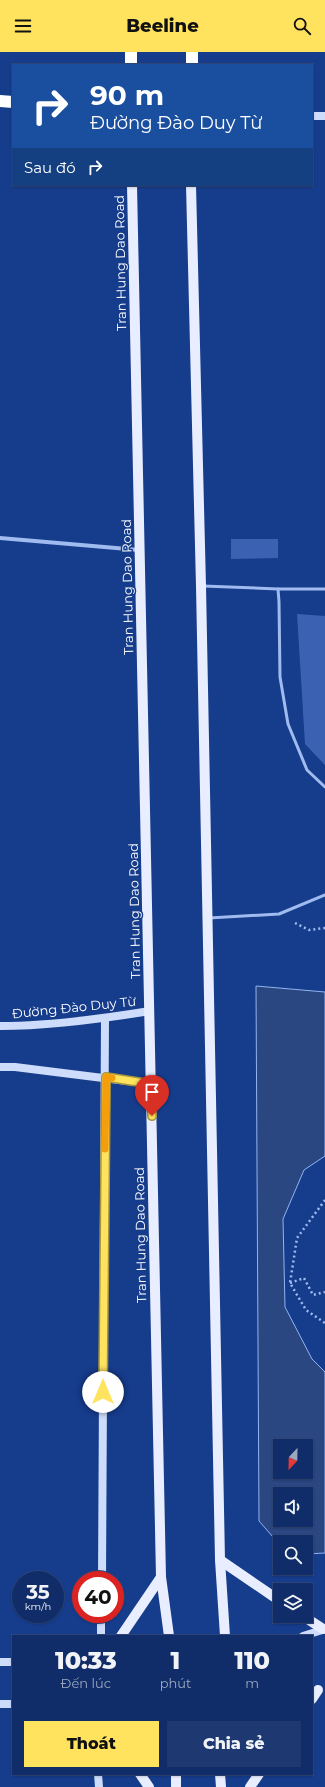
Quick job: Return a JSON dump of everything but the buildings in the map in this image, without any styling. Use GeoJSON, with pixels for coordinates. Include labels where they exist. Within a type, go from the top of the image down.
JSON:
{"type":"FeatureCollection","features":[{"type":"Feature","properties":{"kind":"highway"},"geometry":{"type":"LineString","coordinates":[[131,52],[131,64]]}},
{"type":"Feature","properties":{"kind":"highway"},"geometry":{"type":"LineString","coordinates":[[192,52],[192,64]]}},
{"type":"Feature","properties":{"kind":"highway"},"geometry":{"type":"LineString","coordinates":[[0,101],[12,102]]}},
{"type":"Feature","properties":{"kind":"main road","name":"Tran Hung Dao Road"},"geometry":{"type":"LineString","coordinates":[[132,186],[161,1576],[169,1635]]}},
{"type":"Feature","properties":{"kind":"main road"},"geometry":{"type":"LineString","coordinates":[[191,186],[201,586],[220,1560],[225,1635]]}},
{"type":"Feature","properties":{"kind":"main road"},"geometry":{"type":"LineString","coordinates":[[220,1560],[273,1596]]}},
{"type":"Feature","properties":{"kind":"main road"},"geometry":{"type":"LineString","coordinates":[[122,1635],[161,1576]]}},
{"type":"Feature","properties":{"kind":"main road"},"geometry":{"type":"LineString","coordinates":[[313,1622],[324,1629]]}},
{"type":"Feature","properties":{"kind":"main road"},"geometry":{"type":"LineString","coordinates":[[141,1775],[149,1787]]}},
{"type":"Feature","properties":{"kind":"main road"},"geometry":{"type":"LineString","coordinates":[[176,1775],[176,1787]]}},
{"type":"Feature","properties":{"kind":"main road"},"geometry":{"type":"LineString","coordinates":[[220,1775],[220,1787]]}},
{"type":"Feature","properties":{"kind":"main road"},"geometry":{"type":"LineString","coordinates":[[250,1787],[258,1775]]}},
{"type":"Feature","properties":{"kind":"street"},"geometry":{"type":"LineString","coordinates":[[313,116],[325,116]]}},
{"type":"Feature","properties":{"kind":"street"},"geometry":{"type":"LineString","coordinates":[[0,538],[140,550]]}},
{"type":"Feature","properties":{"kind":"street","name":"Đường Đào Duy Từ"},"geometry":{"type":"LineString","coordinates":[[0,1026],[17,1026],[105,1018],[150,1011]]}},
{"type":"Feature","properties":{"kind":"street"},"geometry":{"type":"LineString","coordinates":[[102,1571],[106,1077],[105,1018]]}},
{"type":"Feature","properties":{"kind":"street"},"geometry":{"type":"LineString","coordinates":[[0,1067],[15,1067],[106,1077],[151,1084]]}},
{"type":"Feature","properties":{"kind":"street"},"geometry":{"type":"LineString","coordinates":[[101,1623],[101,1635]]}},
{"type":"Feature","properties":{"kind":"street"},"geometry":{"type":"LineString","coordinates":[[306,1635],[324,1629]]}},
{"type":"Feature","properties":{"kind":"street"},"geometry":{"type":"LineString","coordinates":[[0,1662],[12,1662]]}},
{"type":"Feature","properties":{"kind":"street"},"geometry":{"type":"LineString","coordinates":[[0,1704],[12,1704]]}},
{"type":"Feature","properties":{"kind":"street"},"geometry":{"type":"LineString","coordinates":[[98,1775],[99,1787]]}},
{"type":"Feature","properties":{"kind":"lane"},"geometry":{"type":"LineString","coordinates":[[201,586],[325,589]]}},
{"type":"Feature","properties":{"kind":"lane"},"geometry":{"type":"LineString","coordinates":[[278,589],[280,602],[280,677],[288,724],[307,770],[325,787]]}},
{"type":"Feature","properties":{"kind":"lane"},"geometry":{"type":"LineString","coordinates":[[207,918],[279,914],[325,895]]}},
{"type":"Feature","properties":{"kind":"path"},"geometry":{"type":"LineString","coordinates":[[279,914],[309,930],[325,928]]}},
{"type":"Feature","properties":{"kind":"path"},"geometry":{"type":"LineString","coordinates":[[325,1200],[297,1238],[290,1283],[306,1310],[325,1323]]}},
{"type":"Feature","properties":{"kind":"path"},"geometry":{"type":"LineString","coordinates":[[290,1283],[304,1278],[313,1296],[325,1292]]}},
{"type":"Feature","properties":{"kind":"water"},"geometry":{"type":"Polygon","coordinates":[[[256,986],[325,992],[325,1156],[304,1170],[283,1219],[285,1307],[312,1359],[325,1372],[325,1553],[313,1554],[313,1535],[273,1535],[273,1537],[259,1521],[256,986]]]}},
{"type":"Feature","properties":{"kind":"slow traffic"},"geometry":{"type":"LineString","coordinates":[[105,1149],[106,1077],[112,1078]]}},
{"type":"Feature","properties":{"kind":"route"},"geometry":{"type":"LineString","coordinates":[[103,1392],[106,1077],[151,1084],[152,1116]]}}]}
